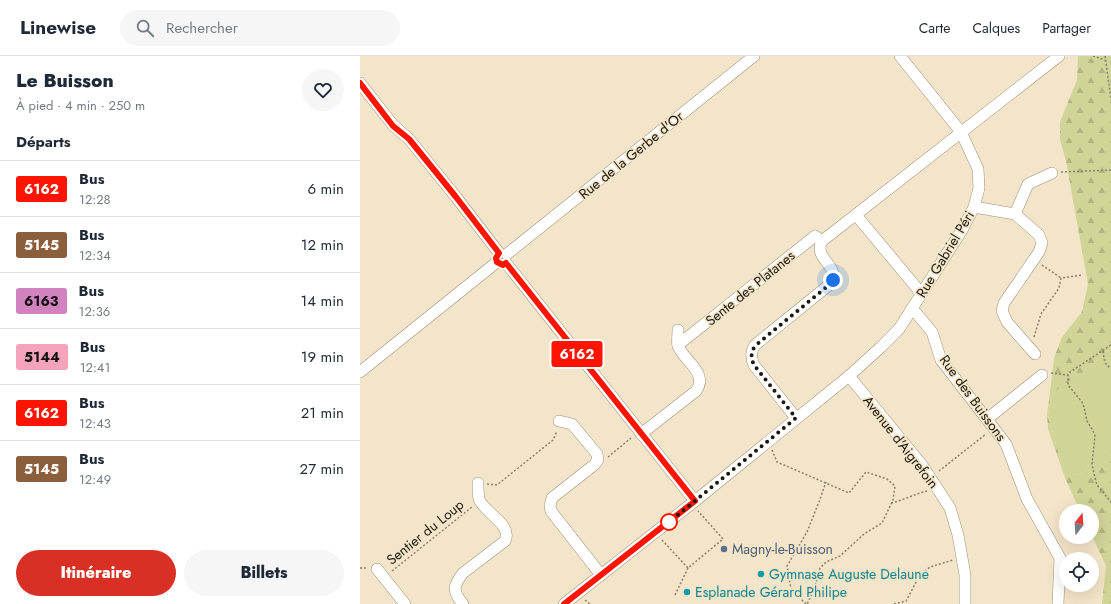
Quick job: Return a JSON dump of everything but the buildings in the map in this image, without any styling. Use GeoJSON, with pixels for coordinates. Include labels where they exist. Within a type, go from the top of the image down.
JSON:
{"type":"FeatureCollection","features":[{"type":"Feature","properties":{"kind":"street","name":"Rue de la Gerbe d'Or"},"geometry":{"type":"LineString","coordinates":[[360,372],[754,56]]}},
{"type":"Feature","properties":{"kind":"street","name":"Rue Gabriel Péri"},"geometry":{"type":"LineString","coordinates":[[564,604],[656,533],[849,376],[881,347],[899,328],[962,230],[974,207],[979,188],[978,169],[961,132],[900,56]]}},
{"type":"Feature","properties":{"kind":"street"},"geometry":{"type":"LineString","coordinates":[[796,418],[754,365],[751,359],[751,353],[756,345],[829,285],[833,280],[834,275],[832,269],[820,251],[822,241],[1059,56]]}},
{"type":"Feature","properties":{"kind":"street"},"geometry":{"type":"LineString","coordinates":[[360,83],[393,126],[409,139],[456,197],[693,502]]}},
{"type":"Feature","properties":{"kind":"street"},"geometry":{"type":"LineString","coordinates":[[1015,214],[1024,190],[1028,184],[1052,173]]}},
{"type":"Feature","properties":{"kind":"street"},"geometry":{"type":"LineString","coordinates":[[974,207],[1015,214],[1037,232],[1041,238],[1041,247],[1004,304],[1002,311],[1007,322],[1032,351]]}},
{"type":"Feature","properties":{"kind":"street"},"geometry":{"type":"LineString","coordinates":[[856,214],[921,293]]}},
{"type":"Feature","properties":{"kind":"street","name":"Sente des Platanes"},"geometry":{"type":"LineString","coordinates":[[678,345],[816,236],[822,241]]}},
{"type":"Feature","properties":{"kind":"street","name":"Rue des Buissons"},"geometry":{"type":"LineString","coordinates":[[912,308],[932,332],[941,360],[1006,444],[1027,499],[1060,558],[1058,604]]}},
{"type":"Feature","properties":{"kind":"street"},"geometry":{"type":"LineString","coordinates":[[640,432],[696,391],[700,385],[701,379],[678,345],[678,330]]}},
{"type":"Feature","properties":{"kind":"street"},"geometry":{"type":"LineString","coordinates":[[987,419],[1042,375]]}},
{"type":"Feature","properties":{"kind":"street","name":"Avenue d'Aigrefoin"},"geometry":{"type":"LineString","coordinates":[[849,376],[922,465],[950,508],[958,535],[965,575],[965,604]]}},
{"type":"Feature","properties":{"kind":"street"},"geometry":{"type":"LineString","coordinates":[[559,421],[572,424],[597,454],[598,460],[594,465],[552,498],[550,506],[551,511],[601,575]]}},
{"type":"Feature","properties":{"kind":"street"},"geometry":{"type":"LineString","coordinates":[[463,604],[455,595],[455,585],[458,579],[462,573],[505,541],[507,536],[506,529],[480,501],[478,483]]}},
{"type":"Feature","properties":{"kind":"street"},"geometry":{"type":"LineString","coordinates":[[377,569],[405,604]]}},
{"type":"Feature","properties":{"kind":"path"},"geometry":{"type":"LineString","coordinates":[[1093,56],[1105,60]]}},
{"type":"Feature","properties":{"kind":"path"},"geometry":{"type":"LineString","coordinates":[[1105,56],[1111,99]]}},
{"type":"Feature","properties":{"kind":"path"},"geometry":{"type":"LineString","coordinates":[[1052,173],[1111,170]]}},
{"type":"Feature","properties":{"kind":"path"},"geometry":{"type":"LineString","coordinates":[[1034,259],[1061,278],[1083,275]]}},
{"type":"Feature","properties":{"kind":"path"},"geometry":{"type":"LineString","coordinates":[[1032,351],[1041,314],[1059,288],[1061,278]]}},
{"type":"Feature","properties":{"kind":"path"},"geometry":{"type":"LineString","coordinates":[[1111,346],[1075,368],[1068,376],[1068,384],[1082,402],[1087,421],[1094,434],[1092,464],[1097,485],[1111,502]]}},
{"type":"Feature","properties":{"kind":"path"},"geometry":{"type":"LineString","coordinates":[[1103,351],[1106,365],[1111,368]]}},
{"type":"Feature","properties":{"kind":"path"},"geometry":{"type":"LineString","coordinates":[[1042,375],[1053,373],[1068,376]]}},
{"type":"Feature","properties":{"kind":"path"},"geometry":{"type":"LineString","coordinates":[[478,483],[497,485],[553,440],[559,421]]}},
{"type":"Feature","properties":{"kind":"path"},"geometry":{"type":"LineString","coordinates":[[931,478],[994,428]]}},
{"type":"Feature","properties":{"kind":"path"},"geometry":{"type":"LineString","coordinates":[[598,460],[611,455],[640,432]]}},
{"type":"Feature","properties":{"kind":"path"},"geometry":{"type":"LineString","coordinates":[[768,441],[777,462],[826,482],[849,493],[866,472],[887,479],[895,486],[891,503],[882,523],[864,534],[840,556],[826,562],[820,568],[814,590],[807,604],[791,589],[787,566],[807,532],[826,482]]}},
{"type":"Feature","properties":{"kind":"path"},"geometry":{"type":"LineString","coordinates":[[891,503],[906,499],[917,493],[938,489]]}},
{"type":"Feature","properties":{"kind":"path","name":"Sentier du Loup"},"geometry":{"type":"LineString","coordinates":[[384,578],[480,501]]}},
{"type":"Feature","properties":{"kind":"path"},"geometry":{"type":"LineString","coordinates":[[675,595],[688,568],[723,539],[693,502]]}},
{"type":"Feature","properties":{"kind":"path"},"geometry":{"type":"LineString","coordinates":[[656,533],[688,568]]}},
{"type":"Feature","properties":{"kind":"path"},"geometry":{"type":"LineString","coordinates":[[894,604],[906,601],[920,575],[930,568],[962,557]]}},
{"type":"Feature","properties":{"kind":"green space"},"geometry":{"type":"Polygon","coordinates":[[[1078,56],[1111,56],[1111,349],[1080,374],[1054,392],[1051,396],[1048,415],[1065,476],[1084,473],[1088,464],[1095,461],[1104,464],[1111,455],[1111,604],[1102,604],[1106,566],[1096,544],[1099,544],[1099,504],[1077,504],[1065,478],[1048,429],[1047,416],[1054,358],[1062,337],[1082,312],[1088,284],[1066,161],[1060,140],[1060,122],[1077,80],[1078,56]]]}},
{"type":"Feature","properties":{"kind":"green space"},"geometry":{"type":"Polygon","coordinates":[[[1111,349],[1111,455],[1104,464],[1088,464],[1084,473],[1065,476],[1048,415],[1051,396],[1054,392],[1080,374],[1111,349]]]}},
{"type":"Feature","properties":{"kind":"bus line","name":"6162"},"geometry":{"type":"LineString","coordinates":[[360,83],[393,126],[409,139],[499,253],[496,256],[497,262],[503,265],[506,263],[695,501],[564,604]]}},
{"type":"Feature","properties":{"kind":"place","name":"Magny-le-Buisson"},"geometry":{"type":"Point","coordinates":[724,549]}},
{"type":"Feature","properties":{"kind":"place","name":"Gymnase Auguste Delaune"},"geometry":{"type":"Point","coordinates":[761,574]}},
{"type":"Feature","properties":{"kind":"place","name":"Esplanade Gérard Philipe"},"geometry":{"type":"Point","coordinates":[687,592]}},
{"type":"Feature","properties":{"kind":"route"},"geometry":{"type":"LineString","coordinates":[[669,522],[668,523],[796,418],[754,365],[751,359],[752,349],[829,285],[833,280]]}}]}
